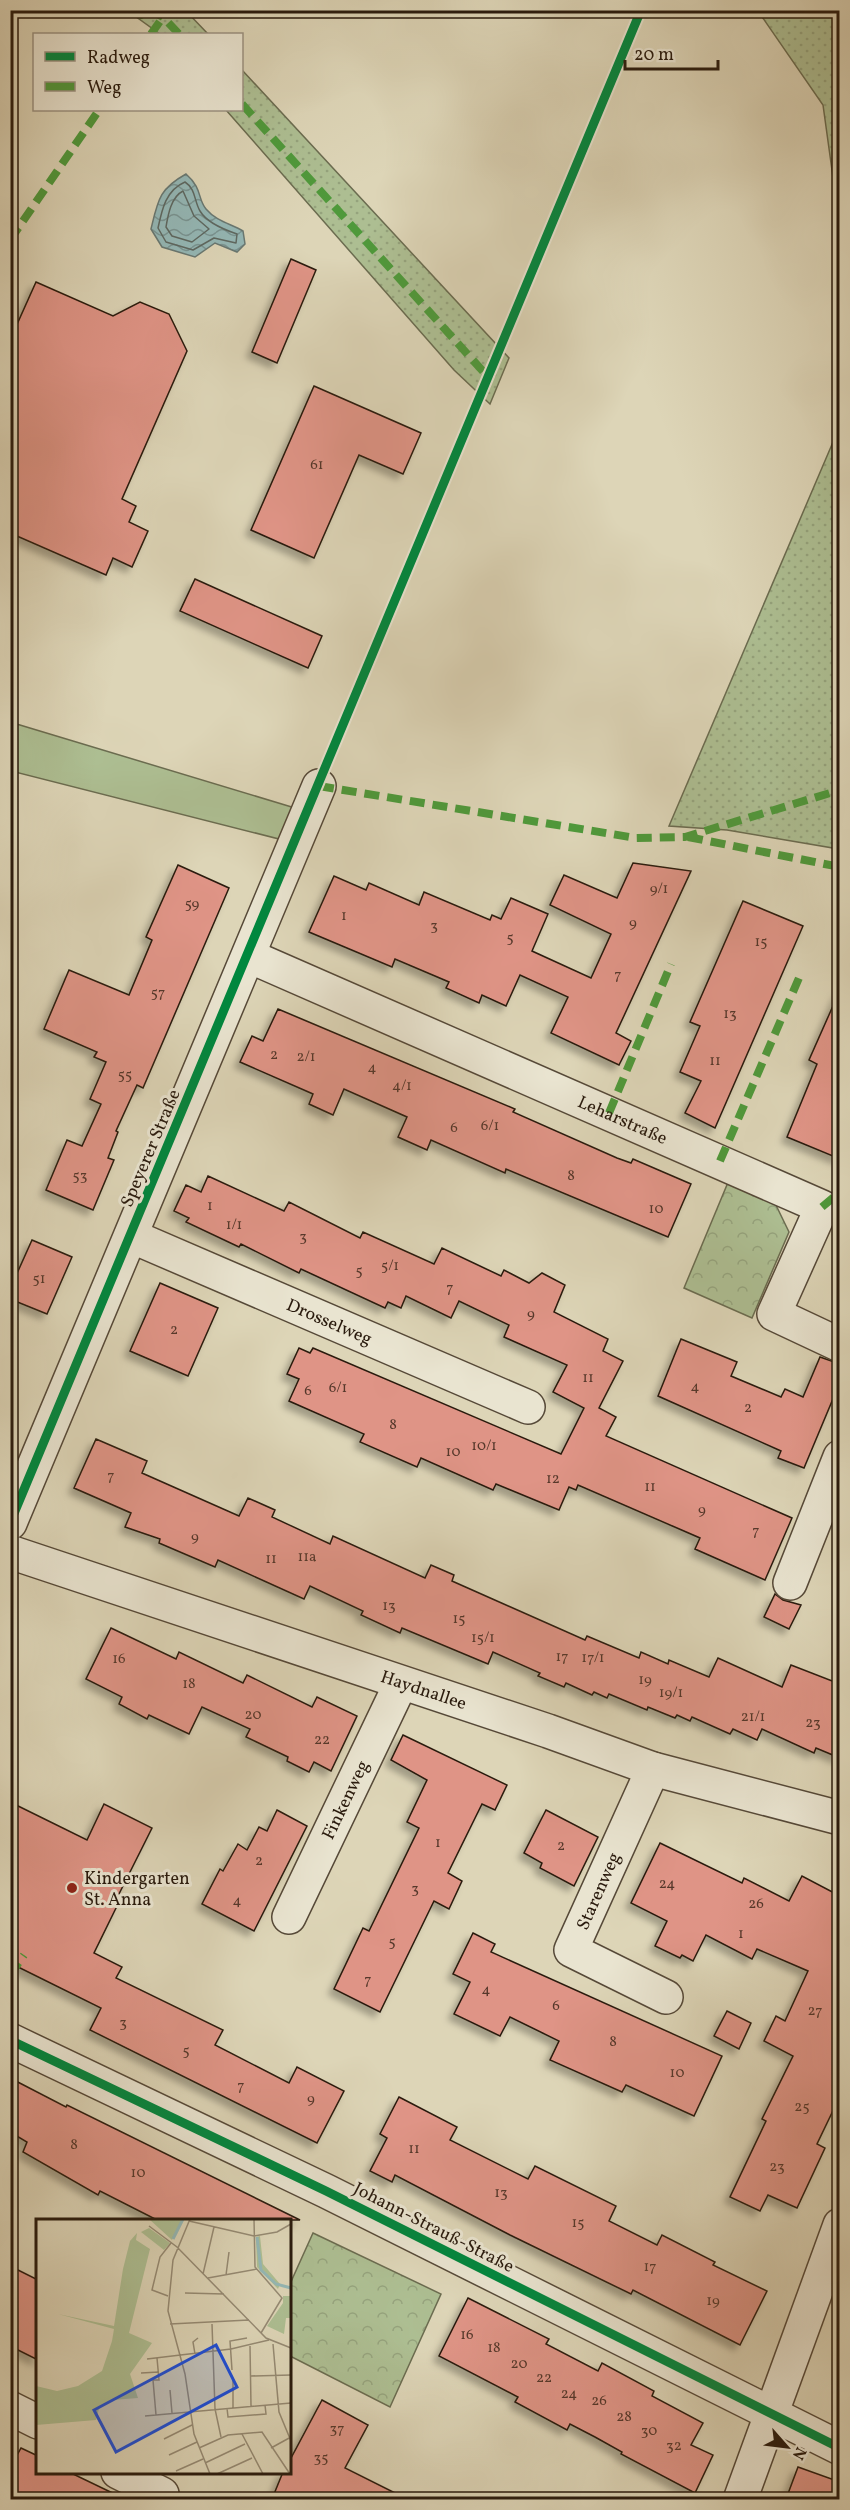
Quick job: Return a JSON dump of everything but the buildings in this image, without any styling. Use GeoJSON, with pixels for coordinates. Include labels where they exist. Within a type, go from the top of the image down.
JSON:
{"type":"FeatureCollection","features":[{"type":"Feature","properties":{"kind":"street","name":"Speyerer Straße"},"geometry":{"type":"LineString","coordinates":[[10,1523],[249,956],[318,786]]}},
{"type":"Feature","properties":{"kind":"street","name":"Leharstraße"},"geometry":{"type":"LineString","coordinates":[[249,956],[822,1207],[774,1314],[840,1345]]}},
{"type":"Feature","properties":{"kind":"street","name":"Drosselweg"},"geometry":{"type":"LineString","coordinates":[[131,1236],[528,1407]]}},
{"type":"Feature","properties":{"kind":"street"},"geometry":{"type":"LineString","coordinates":[[790,1583],[840,1457]]}},
{"type":"Feature","properties":{"kind":"street","name":"Haydnallee"},"geometry":{"type":"LineString","coordinates":[[10,1552],[548,1731],[653,1769],[840,1818]]}},
{"type":"Feature","properties":{"kind":"street","name":"Finkenweg"},"geometry":{"type":"LineString","coordinates":[[289,1917],[401,1683]]}},
{"type":"Feature","properties":{"kind":"street","name":"Starenweg"},"geometry":{"type":"LineString","coordinates":[[653,1769],[571,1950],[666,1997]]}},
{"type":"Feature","properties":{"kind":"street","name":"Johann-Strauß-Straße"},"geometry":{"type":"LineString","coordinates":[[10,2040],[326,2191],[840,2448]]}},
{"type":"Feature","properties":{"kind":"street"},"geometry":{"type":"LineString","coordinates":[[740,2499],[840,2225]]}},
{"type":"Feature","properties":{"kind":"street"},"geometry":{"type":"LineString","coordinates":[[10,2408],[36,2421]]}},
{"type":"Feature","properties":{"kind":"street"},"geometry":{"type":"LineString","coordinates":[[122,2474],[162,2494]]}},
{"type":"Feature","properties":{"kind":"green space"},"geometry":{"type":"Polygon","coordinates":[[[128,11],[186,11],[207,33],[159,33],[128,11]]]}},
{"type":"Feature","properties":{"kind":"green space"},"geometry":{"type":"Polygon","coordinates":[[[758,11],[839,11],[839,221],[823,105],[758,11]]]}},
{"type":"Feature","properties":{"kind":"green space"},"geometry":{"type":"Polygon","coordinates":[[[243,71],[509,358],[490,404],[454,370],[227,111],[243,111],[243,71]]]}},
{"type":"Feature","properties":{"kind":"green space"},"geometry":{"type":"Polygon","coordinates":[[[839,428],[839,849],[727,830],[669,826],[839,428]]]}},
{"type":"Feature","properties":{"kind":"green space"},"geometry":{"type":"Polygon","coordinates":[[[10,722],[295,808],[283,840],[11,771],[10,722]]]}},
{"type":"Feature","properties":{"kind":"green space"},"geometry":{"type":"Polygon","coordinates":[[[729,1180],[772,1197],[789,1232],[752,1318],[684,1288],[729,1180]]]}},
{"type":"Feature","properties":{"kind":"green space"},"geometry":{"type":"Polygon","coordinates":[[[313,2233],[441,2294],[390,2407],[291,2357],[291,2282],[313,2233]]]}},
{"type":"Feature","properties":{"kind":"water"},"geometry":{"type":"Polygon","coordinates":[[[186,174],[195,184],[203,205],[210,213],[243,231],[245,244],[237,252],[215,243],[195,257],[162,247],[151,229],[158,203],[165,190],[186,174]]]}},
{"type":"Feature","properties":{"kind":"marked path"},"geometry":{"type":"LineString","coordinates":[[128,10],[141,15],[152,11],[163,17],[178,33]]}},
{"type":"Feature","properties":{"kind":"marked path"},"geometry":{"type":"LineString","coordinates":[[152,33],[163,17]]}},
{"type":"Feature","properties":{"kind":"marked path"},"geometry":{"type":"LineString","coordinates":[[243,105],[489,378]]}},
{"type":"Feature","properties":{"kind":"marked path"},"geometry":{"type":"LineString","coordinates":[[10,240],[98,111]]}},
{"type":"Feature","properties":{"kind":"marked path"},"geometry":{"type":"LineString","coordinates":[[319,786],[636,838],[685,837],[840,790]]}},
{"type":"Feature","properties":{"kind":"marked path"},"geometry":{"type":"LineString","coordinates":[[688,837],[840,867]]}},
{"type":"Feature","properties":{"kind":"marked path"},"geometry":{"type":"LineString","coordinates":[[609,1113],[671,964]]}},
{"type":"Feature","properties":{"kind":"marked path"},"geometry":{"type":"LineString","coordinates":[[720,1161],[802,971]]}},
{"type":"Feature","properties":{"kind":"marked path"},"geometry":{"type":"LineString","coordinates":[[822,1207],[840,1192]]}},
{"type":"Feature","properties":{"kind":"marked path"},"geometry":{"type":"LineString","coordinates":[[10,1975],[24,1955]]}},
{"type":"Feature","properties":{"kind":"cycle path"},"geometry":{"type":"LineString","coordinates":[[10,1523],[641,10]]}},
{"type":"Feature","properties":{"kind":"cycle path"},"geometry":{"type":"LineString","coordinates":[[10,2040],[326,2191],[840,2448]]}},
{"type":"Feature","properties":{"kind":"place","name":"Kindergarten St. Anna"},"geometry":{"type":"Point","coordinates":[72,1888]}}]}
